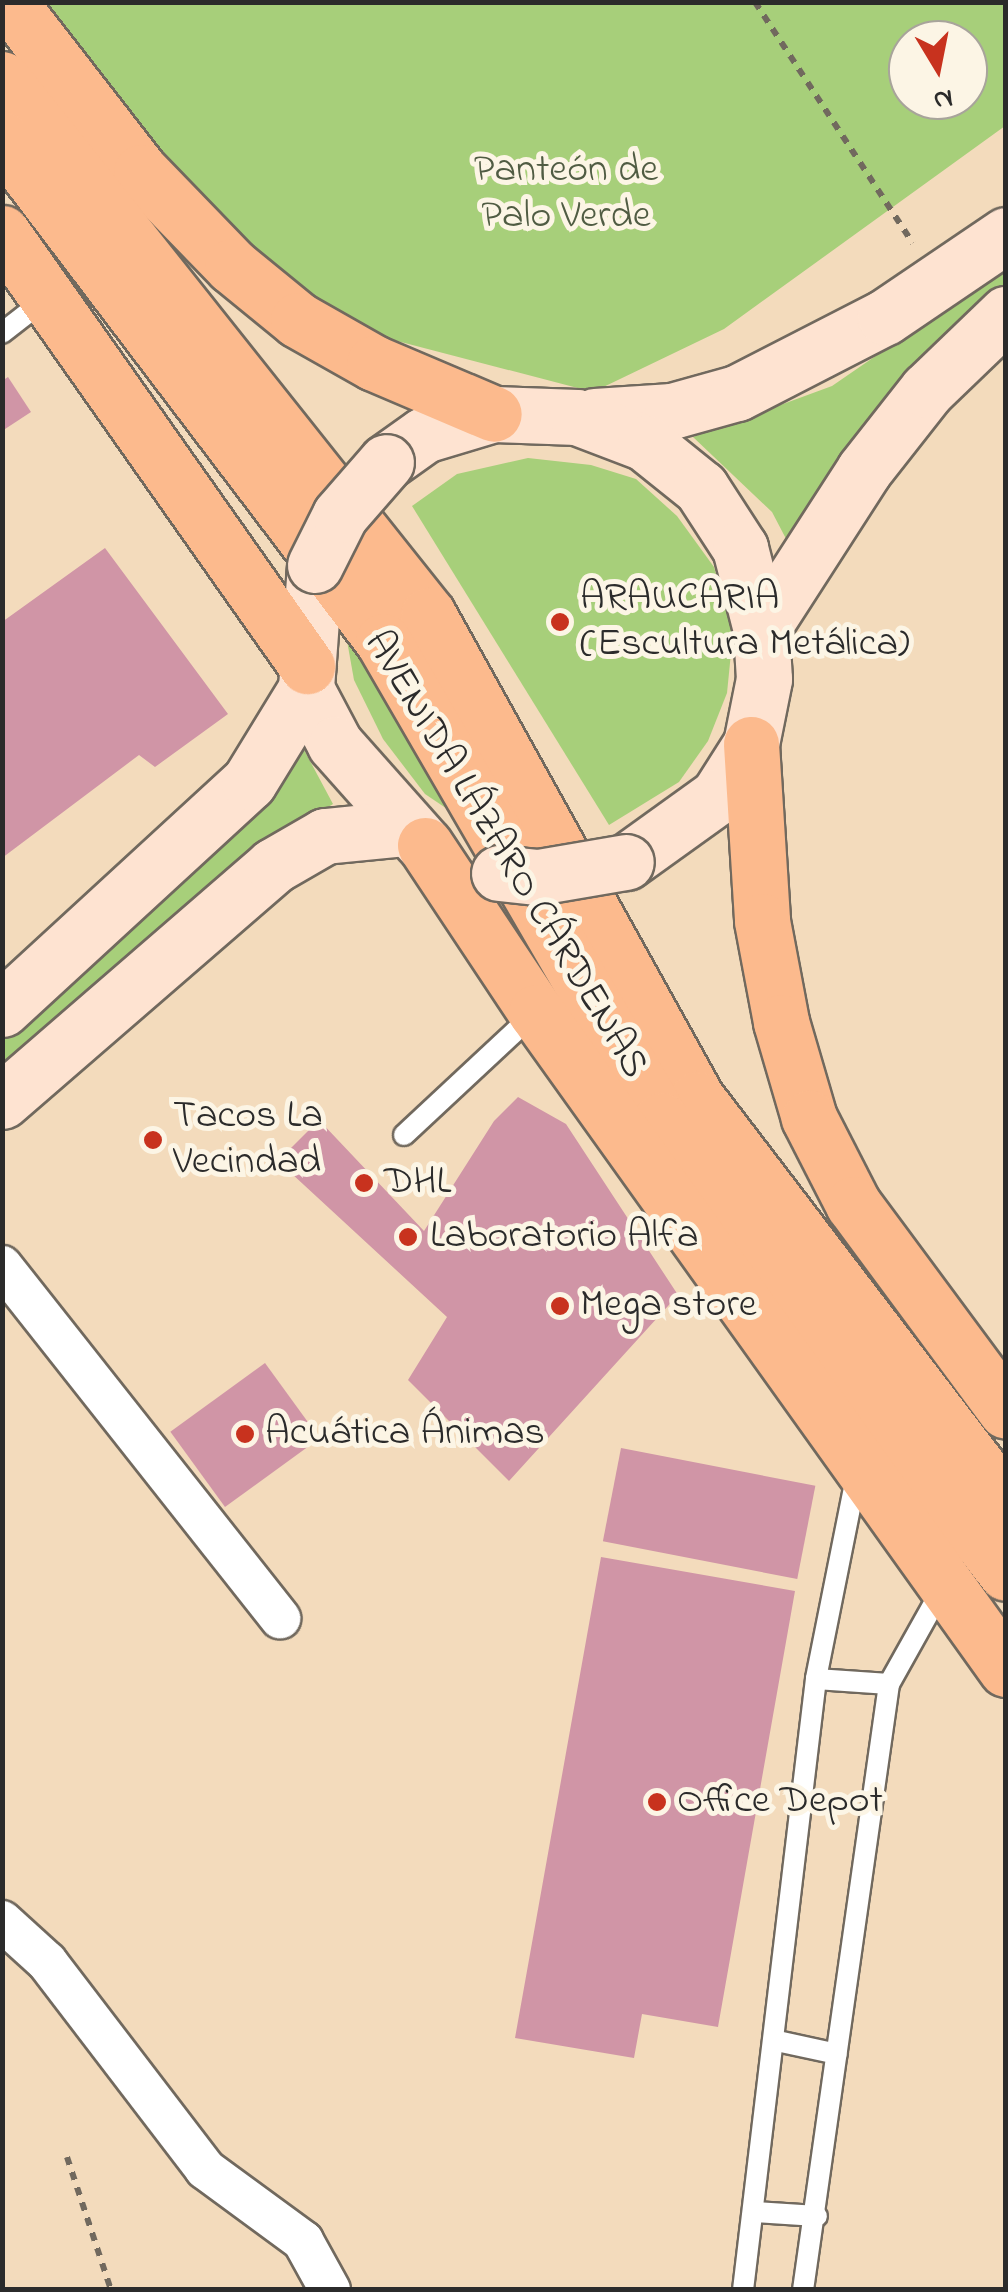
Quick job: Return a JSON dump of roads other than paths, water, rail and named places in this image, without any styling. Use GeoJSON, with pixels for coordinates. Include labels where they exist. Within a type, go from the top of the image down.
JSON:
{"type":"FeatureCollection","features":[{"type":"Feature","properties":{"kind":"highway"},"geometry":{"type":"LineString","coordinates":[[9,2],[142,172],[232,266],[298,320],[374,363],[494,414]]}},
{"type":"Feature","properties":{"kind":"highway","name":"AVENIDA LÁZARO CÁRDENAS"},"geometry":{"type":"LineString","coordinates":[[2,80],[428,615],[697,1100],[1006,1503]]}},
{"type":"Feature","properties":{"kind":"highway","name":"AVENIDA LÁZARO CÁRDENAS"},"geometry":{"type":"LineString","coordinates":[[2,139],[383,641],[660,1120],[1006,1573]]}},
{"type":"Feature","properties":{"kind":"highway"},"geometry":{"type":"LineString","coordinates":[[2,232],[306,677]]}},
{"type":"Feature","properties":{"kind":"highway"},"geometry":{"type":"LineString","coordinates":[[752,744],[762,921],[781,1022],[808,1118],[853,1204],[1006,1411]]}},
{"type":"Feature","properties":{"kind":"highway"},"geometry":{"type":"LineString","coordinates":[[415,836],[536,1012],[1006,1670]]}},
{"type":"Feature","properties":{"kind":"main road"},"geometry":{"type":"LineString","coordinates":[[2,1009],[249,782],[306,677],[314,565],[340,515],[386,462],[424,434],[494,414],[578,417],[672,411],[737,392],[811,360],[1006,235]]}},
{"type":"Feature","properties":{"kind":"main road"},"geometry":{"type":"LineString","coordinates":[[762,630],[864,470],[927,390],[1006,314]]}},
{"type":"Feature","properties":{"kind":"main road"},"geometry":{"type":"LineString","coordinates":[[2,1101],[273,866],[325,836],[415,836],[499,873],[538,877],[626,862],[718,796],[752,744],[764,679],[762,630],[740,548],[701,488],[645,443],[578,417]]}},
{"type":"Feature","properties":{"kind":"main road"},"geometry":{"type":"LineString","coordinates":[[306,677],[335,744],[415,836]]}},
{"type":"Feature","properties":{"kind":"street"},"geometry":{"type":"LineString","coordinates":[[2,1266],[280,1618]]}},
{"type":"Feature","properties":{"kind":"street"},"geometry":{"type":"LineString","coordinates":[[2,1921],[47,1962],[205,2169],[303,2241],[330,2290]]}},
{"type":"Feature","properties":{"kind":"lane"},"geometry":{"type":"LineString","coordinates":[[2,333],[49,297]]}},
{"type":"Feature","properties":{"kind":"lane"},"geometry":{"type":"LineString","coordinates":[[404,1134],[536,1012]]}},
{"type":"Feature","properties":{"kind":"lane"},"geometry":{"type":"LineString","coordinates":[[743,2290],[776,2041],[816,1679],[859,1467]]}},
{"type":"Feature","properties":{"kind":"lane"},"geometry":{"type":"LineString","coordinates":[[804,2290],[889,1684],[944,1586]]}},
{"type":"Feature","properties":{"kind":"lane"},"geometry":{"type":"LineString","coordinates":[[816,1679],[889,1684]]}},
{"type":"Feature","properties":{"kind":"lane"},"geometry":{"type":"LineString","coordinates":[[776,2041],[837,2054]]}},
{"type":"Feature","properties":{"kind":"lane"},"geometry":{"type":"LineString","coordinates":[[755,2212],[817,2216]]}},
{"type":"Feature","properties":{"kind":"place","name":"ARAUCARIA (Escultura Metálica)"},"geometry":{"type":"Point","coordinates":[560,622]}},
{"type":"Feature","properties":{"kind":"place","name":"Tacos La Vecindad"},"geometry":{"type":"Point","coordinates":[153,1140]}},
{"type":"Feature","properties":{"kind":"place","name":"DHL"},"geometry":{"type":"Point","coordinates":[364,1183]}},
{"type":"Feature","properties":{"kind":"place","name":"Laboratorio Alfa"},"geometry":{"type":"Point","coordinates":[408,1237]}},
{"type":"Feature","properties":{"kind":"place","name":"Mega store"},"geometry":{"type":"Point","coordinates":[560,1306]}},
{"type":"Feature","properties":{"kind":"place","name":"Acuática Ánimas"},"geometry":{"type":"Point","coordinates":[245,1434]}},
{"type":"Feature","properties":{"kind":"place","name":"Office Depot"},"geometry":{"type":"Point","coordinates":[657,1802]}},
{"type":"Feature","properties":{"kind":"park label","name":"Panteón de Palo Verde"},"geometry":{"type":"Point","coordinates":[566,194]}}]}
